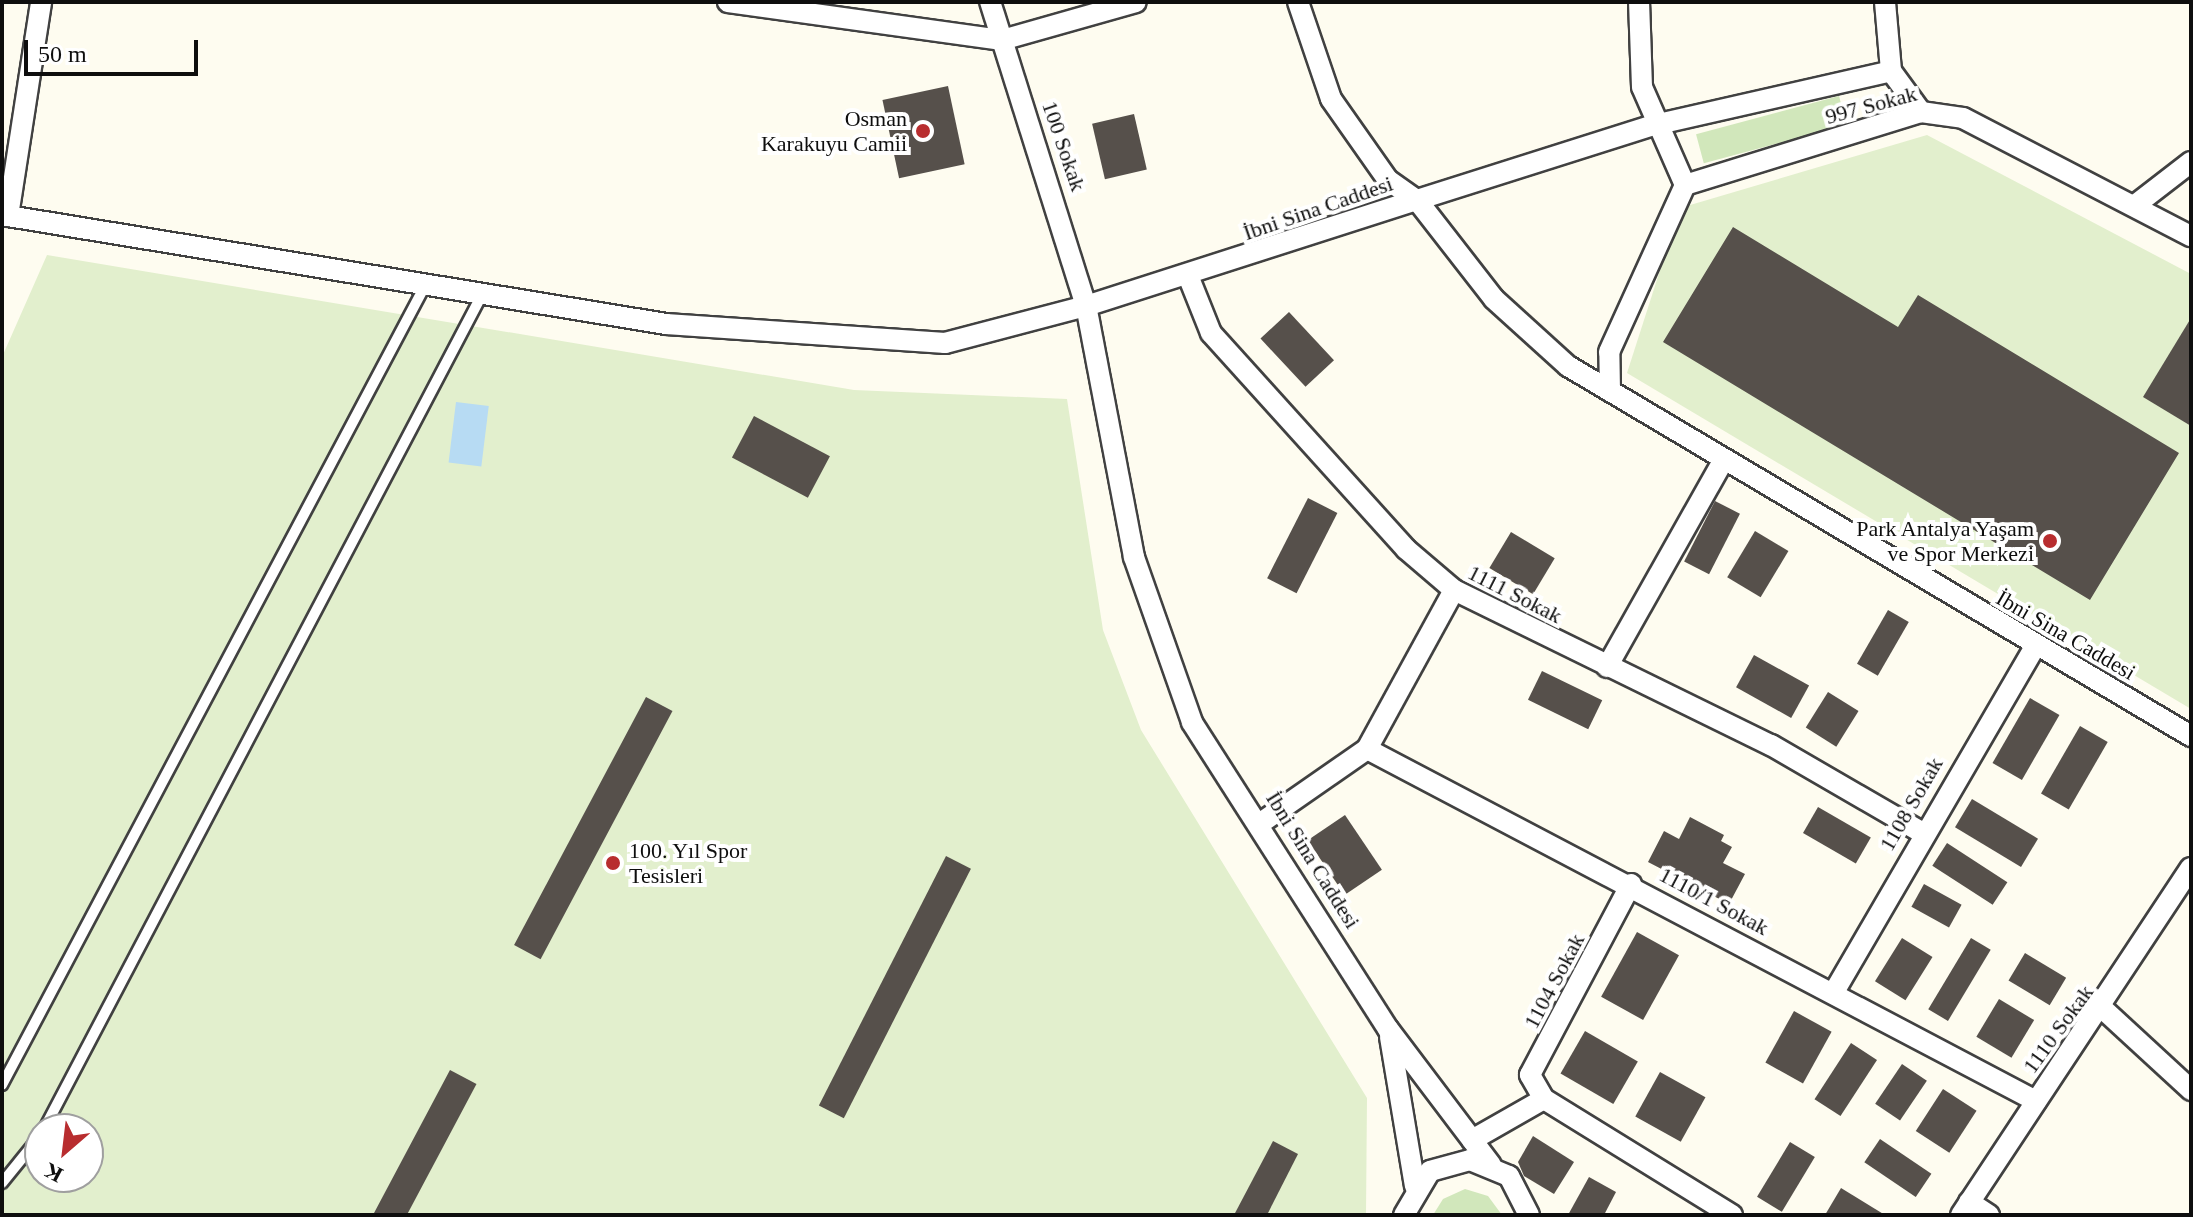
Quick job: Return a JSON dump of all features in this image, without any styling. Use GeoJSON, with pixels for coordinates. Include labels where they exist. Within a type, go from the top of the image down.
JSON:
{"type":"FeatureCollection","features":[{"type":"Feature","properties":{"kind":"street"},"geometry":{"type":"LineString","coordinates":[[41,2],[5,216],[666,324],[945,343],[1086,306]]}},
{"type":"Feature","properties":{"kind":"street"},"geometry":{"type":"LineString","coordinates":[[728,2],[1002,40],[1136,2]]}},
{"type":"Feature","properties":{"kind":"street","name":"100 Sokak"},"geometry":{"type":"LineString","coordinates":[[990,2],[1086,306]]}},
{"type":"Feature","properties":{"kind":"street"},"geometry":{"type":"LineString","coordinates":[[1298,2],[1331,99],[1388,180],[1417,200],[1654,125],[1891,71]]}},
{"type":"Feature","properties":{"kind":"street"},"geometry":{"type":"LineString","coordinates":[[1610,391],[1609,352],[1685,185],[1654,125],[1642,87],[1639,2]]}},
{"type":"Feature","properties":{"kind":"street"},"geometry":{"type":"LineString","coordinates":[[1885,2],[1891,71],[1921,112]]}},
{"type":"Feature","properties":{"kind":"street","name":"997 Sokak"},"geometry":{"type":"LineString","coordinates":[[1685,185],[1921,112],[1963,118],[2191,236]]}},
{"type":"Feature","properties":{"kind":"street"},"geometry":{"type":"LineString","coordinates":[[2134,206],[2191,162]]}},
{"type":"Feature","properties":{"kind":"street","name":"İbni Sina Caddesi"},"geometry":{"type":"LineString","coordinates":[[1529,1215],[1522,1192],[1491,1165],[1388,1029],[1262,822],[1192,722],[1134,557],[1086,306],[1189,278],[1417,200],[1534,343],[1723,461],[2191,736]]}},
{"type":"Feature","properties":{"kind":"street","name":"1111 Sokak"},"geometry":{"type":"LineString","coordinates":[[1189,278],[1211,333],[1406,549],[1454,590],[1771,745],[1921,832]]}},
{"type":"Feature","properties":{"kind":"street"},"geometry":{"type":"LineString","coordinates":[[1607,667],[1723,461]]}},
{"type":"Feature","properties":{"kind":"street"},"geometry":{"type":"LineString","coordinates":[[1262,822],[1367,749],[1454,590]]}},
{"type":"Feature","properties":{"kind":"street","name":"1108 Sokak"},"geometry":{"type":"LineString","coordinates":[[1834,992],[1921,832],[2036,645]]}},
{"type":"Feature","properties":{"kind":"street","name":"1110/1 Sokak"},"geometry":{"type":"LineString","coordinates":[[1367,749],[1631,884],[2036,1101]]}},
{"type":"Feature","properties":{"kind":"street","name":"1110 Sokak"},"geometry":{"type":"LineString","coordinates":[[1965,1208],[2036,1101],[2103,1009],[2191,868]]}},
{"type":"Feature","properties":{"kind":"street","name":"1104 Sokak"},"geometry":{"type":"LineString","coordinates":[[1544,1099],[1530,1075],[1631,884]]}},
{"type":"Feature","properties":{"kind":"street"},"geometry":{"type":"LineString","coordinates":[[2103,1009],[2191,1090]]}},
{"type":"Feature","properties":{"kind":"street","name":"İbni Sina Caddesi"},"geometry":{"type":"LineString","coordinates":[[1388,1029],[1414,1147],[1415,1186],[1404,1215]]}},
{"type":"Feature","properties":{"kind":"street"},"geometry":{"type":"LineString","coordinates":[[1472,1140],[1544,1099],[1732,1215]]}},
{"type":"Feature","properties":{"kind":"street"},"geometry":{"type":"LineString","coordinates":[[1415,1186],[1449,1162],[1491,1165]]}},
{"type":"Feature","properties":{"kind":"street"},"geometry":{"type":"LineString","coordinates":[[1965,1208],[1989,1215]]}},
{"type":"Feature","properties":{"kind":"lane"},"geometry":{"type":"LineString","coordinates":[[2,1085],[426,284]]}},
{"type":"Feature","properties":{"kind":"lane"},"geometry":{"type":"LineString","coordinates":[[52,1113],[483,293]]}},
{"type":"Feature","properties":{"kind":"lane"},"geometry":{"type":"LineString","coordinates":[[2,1183],[24,1156]]}},
{"type":"Feature","properties":{"kind":"green space"},"geometry":{"type":"Polygon","coordinates":[[[1839,96],[1847,125],[1704,163],[1696,134],[1839,96]]]}},
{"type":"Feature","properties":{"kind":"green space","name":"Park Antalya Yaşam ve Spor Merkezi"},"geometry":{"type":"Polygon","coordinates":[[[1927,135],[2191,274],[2191,709],[1627,373],[1680,208],[1927,135]]]}},
{"type":"Feature","properties":{"kind":"green space","name":"100. Yıl Spor Tesisleri"},"geometry":{"type":"Polygon","coordinates":[[[47,255],[854,390],[1067,399],[1103,630],[1141,730],[1367,1098],[1366,1215],[2,1215],[2,357],[47,255]]]}},
{"type":"Feature","properties":{"kind":"green space"},"geometry":{"type":"Polygon","coordinates":[[[1465,1189],[1488,1196],[1502,1215],[1433,1215],[1443,1199],[1465,1189]]]}},
{"type":"Feature","properties":{"kind":"water"},"geometry":{"type":"Polygon","coordinates":[[[456,402],[489,406],[481,467],[449,463],[456,402]]]}},
{"type":"Feature","properties":{"kind":"building","name":"Osman Karakuyu Camii"},"geometry":{"type":"Polygon","coordinates":[[[948,86],[965,164],[899,178],[882,100],[948,86]]]}},
{"type":"Feature","properties":{"kind":"building"},"geometry":{"type":"Polygon","coordinates":[[[1134,114],[1147,170],[1105,179],[1092,124],[1134,114]]]}},
{"type":"Feature","properties":{"kind":"building"},"geometry":{"type":"Polygon","coordinates":[[[1733,227],[1898,327],[1918,295],[2179,453],[2090,600],[1663,342],[1733,227]]]}},
{"type":"Feature","properties":{"kind":"building"},"geometry":{"type":"Polygon","coordinates":[[[1289,312],[1334,360],[1305,387],[1260,339],[1289,312]]]}},
{"type":"Feature","properties":{"kind":"building"},"geometry":{"type":"Polygon","coordinates":[[[2191,318],[2191,426],[2143,397],[2191,318]]]}},
{"type":"Feature","properties":{"kind":"building"},"geometry":{"type":"Polygon","coordinates":[[[754,416],[830,456],[808,498],[732,457],[754,416]]]}},
{"type":"Feature","properties":{"kind":"building"},"geometry":{"type":"Polygon","coordinates":[[[1308,498],[1337,513],[1297,593],[1267,578],[1308,498]]]}},
{"type":"Feature","properties":{"kind":"building"},"geometry":{"type":"Polygon","coordinates":[[[1715,501],[1740,514],[1709,574],[1684,562],[1715,501]]]}},
{"type":"Feature","properties":{"kind":"building"},"geometry":{"type":"Polygon","coordinates":[[[1755,531],[1788,551],[1761,597],[1727,577],[1755,531]]]}},
{"type":"Feature","properties":{"kind":"building"},"geometry":{"type":"Polygon","coordinates":[[[1511,532],[1555,558],[1533,594],[1489,568],[1511,532]]]}},
{"type":"Feature","properties":{"kind":"building"},"geometry":{"type":"Polygon","coordinates":[[[1888,610],[1909,622],[1878,676],[1857,664],[1888,610]]]}},
{"type":"Feature","properties":{"kind":"building"},"geometry":{"type":"Polygon","coordinates":[[[1754,655],[1809,686],[1791,718],[1736,687],[1754,655]]]}},
{"type":"Feature","properties":{"kind":"building"},"geometry":{"type":"Polygon","coordinates":[[[1542,671],[1602,700],[1588,729],[1528,700],[1542,671]]]}},
{"type":"Feature","properties":{"kind":"building"},"geometry":{"type":"Polygon","coordinates":[[[1828,692],[1859,711],[1836,747],[1806,728],[1828,692]]]}},
{"type":"Feature","properties":{"kind":"building"},"geometry":{"type":"Polygon","coordinates":[[[646,697],[672,711],[541,959],[514,945],[646,697]]]}},
{"type":"Feature","properties":{"kind":"building"},"geometry":{"type":"Polygon","coordinates":[[[2030,698],[2059,715],[2022,780],[1992,763],[2030,698]]]}},
{"type":"Feature","properties":{"kind":"building"},"geometry":{"type":"Polygon","coordinates":[[[2080,726],[2108,742],[2069,810],[2041,794],[2080,726]]]}},
{"type":"Feature","properties":{"kind":"building"},"geometry":{"type":"Polygon","coordinates":[[[1972,799],[2038,839],[2021,867],[1955,827],[1972,799]]]}},
{"type":"Feature","properties":{"kind":"building"},"geometry":{"type":"Polygon","coordinates":[[[1818,807],[1871,838],[1856,863],[1803,833],[1818,807]]]}},
{"type":"Feature","properties":{"kind":"building"},"geometry":{"type":"Polygon","coordinates":[[[1345,815],[1382,870],[1345,895],[1308,840],[1345,815]]]}},
{"type":"Feature","properties":{"kind":"building"},"geometry":{"type":"Polygon","coordinates":[[[1690,817],[1724,835],[1721,841],[1732,847],[1723,863],[1745,874],[1729,904],[1648,862],[1664,831],[1679,839],[1690,817]]]}},
{"type":"Feature","properties":{"kind":"building"},"geometry":{"type":"Polygon","coordinates":[[[1947,843],[2007,882],[1993,905],[1932,866],[1947,843]]]}},
{"type":"Feature","properties":{"kind":"building"},"geometry":{"type":"Polygon","coordinates":[[[946,856],[971,869],[844,1118],[819,1105],[946,856]]]}},
{"type":"Feature","properties":{"kind":"building"},"geometry":{"type":"Polygon","coordinates":[[[1924,884],[1962,905],[1949,928],[1911,907],[1924,884]]]}},
{"type":"Feature","properties":{"kind":"building"},"geometry":{"type":"Polygon","coordinates":[[[1637,932],[1679,955],[1643,1020],[1601,997],[1637,932]]]}},
{"type":"Feature","properties":{"kind":"building"},"geometry":{"type":"Polygon","coordinates":[[[1902,938],[1933,957],[1906,1000],[1875,981],[1902,938]]]}},
{"type":"Feature","properties":{"kind":"building"},"geometry":{"type":"Polygon","coordinates":[[[1971,938],[1991,950],[1948,1021],[1928,1009],[1971,938]]]}},
{"type":"Feature","properties":{"kind":"building"},"geometry":{"type":"Polygon","coordinates":[[[2025,953],[2066,978],[2050,1005],[2009,980],[2025,953]]]}},
{"type":"Feature","properties":{"kind":"building"},"geometry":{"type":"Polygon","coordinates":[[[1999,999],[2034,1020],[2011,1058],[1976,1037],[1999,999]]]}},
{"type":"Feature","properties":{"kind":"building"},"geometry":{"type":"Polygon","coordinates":[[[1794,1011],[1832,1032],[1803,1083],[1765,1063],[1794,1011]]]}},
{"type":"Feature","properties":{"kind":"building"},"geometry":{"type":"Polygon","coordinates":[[[1585,1031],[1638,1062],[1613,1104],[1560,1073],[1585,1031]]]}},
{"type":"Feature","properties":{"kind":"building"},"geometry":{"type":"Polygon","coordinates":[[[1851,1043],[1877,1060],[1841,1116],[1815,1099],[1851,1043]]]}},
{"type":"Feature","properties":{"kind":"building"},"geometry":{"type":"Polygon","coordinates":[[[1902,1064],[1927,1081],[1900,1121],[1875,1104],[1902,1064]]]}},
{"type":"Feature","properties":{"kind":"building"},"geometry":{"type":"Polygon","coordinates":[[[450,1070],[476,1084],[407,1215],[373,1214],[450,1070]]]}},
{"type":"Feature","properties":{"kind":"building"},"geometry":{"type":"Polygon","coordinates":[[[1660,1072],[1705,1097],[1681,1142],[1635,1117],[1660,1072]]]}},
{"type":"Feature","properties":{"kind":"building"},"geometry":{"type":"Polygon","coordinates":[[[1943,1089],[1977,1111],[1949,1153],[1916,1131],[1943,1089]]]}},
{"type":"Feature","properties":{"kind":"building"},"geometry":{"type":"Polygon","coordinates":[[[1533,1136],[1574,1162],[1554,1194],[1524,1176],[1518,1162],[1533,1136]]]}},
{"type":"Feature","properties":{"kind":"building"},"geometry":{"type":"Polygon","coordinates":[[[1880,1139],[1931,1174],[1916,1197],[1864,1162],[1880,1139]]]}},
{"type":"Feature","properties":{"kind":"building"},"geometry":{"type":"Polygon","coordinates":[[[1273,1141],[1298,1154],[1267,1215],[1234,1215],[1273,1141]]]}},
{"type":"Feature","properties":{"kind":"building"},"geometry":{"type":"Polygon","coordinates":[[[1790,1142],[1815,1157],[1782,1212],[1757,1197],[1790,1142]]]}},
{"type":"Feature","properties":{"kind":"building"},"geometry":{"type":"Polygon","coordinates":[[[1589,1177],[1616,1192],[1604,1215],[1568,1215],[1589,1177]]]}},
{"type":"Feature","properties":{"kind":"building"},"geometry":{"type":"Polygon","coordinates":[[[1841,1188],[1885,1215],[1825,1215],[1841,1188]]]}},
{"type":"Feature","properties":{"kind":"place","name":"Osman Karakuyu Camii"},"geometry":{"type":"Point","coordinates":[923,131]}},
{"type":"Feature","properties":{"kind":"place","name":"Park Antalya Yaşam ve Spor Merkezi"},"geometry":{"type":"Point","coordinates":[2050,541]}},
{"type":"Feature","properties":{"kind":"place","name":"100. Yıl Spor Tesisleri"},"geometry":{"type":"Point","coordinates":[613,863]}}]}
